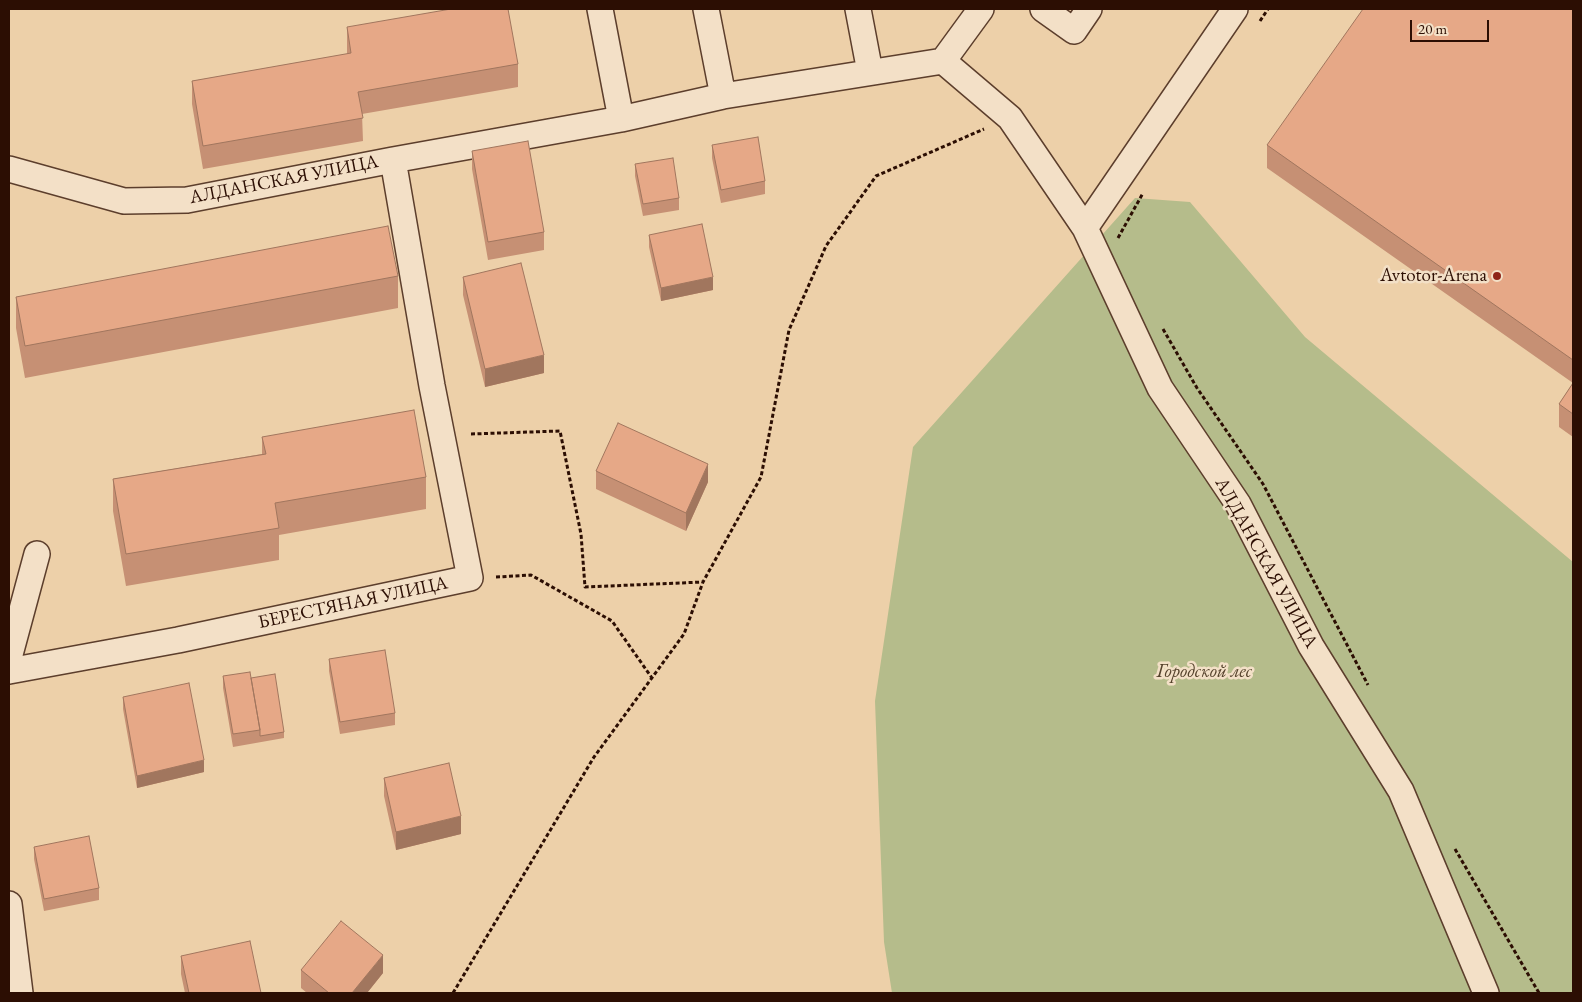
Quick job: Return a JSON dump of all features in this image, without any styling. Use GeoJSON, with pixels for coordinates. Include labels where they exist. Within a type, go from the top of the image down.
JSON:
{"type":"FeatureCollection","features":[{"type":"Feature","properties":{"kind":"street"},"geometry":{"type":"LineString","coordinates":[[600,9],[620,119]]}},
{"type":"Feature","properties":{"kind":"street"},"geometry":{"type":"LineString","coordinates":[[706,9],[723,96]]}},
{"type":"Feature","properties":{"kind":"street"},"geometry":{"type":"LineString","coordinates":[[858,9],[870,72]]}},
{"type":"Feature","properties":{"kind":"street"},"geometry":{"type":"LineString","coordinates":[[393,160],[620,119],[723,96],[943,61],[980,9]]}},
{"type":"Feature","properties":{"kind":"street"},"geometry":{"type":"LineString","coordinates":[[1043,9],[1074,31],[1089,9]]}},
{"type":"Feature","properties":{"kind":"street"},"geometry":{"type":"LineString","coordinates":[[1085,228],[1235,9]]}},
{"type":"Feature","properties":{"kind":"street","name":"АЛДАНСКАЯ УЛИЦА"},"geometry":{"type":"LineString","coordinates":[[943,61],[1010,118],[1085,228],[1160,388],[1238,504],[1311,646],[1401,791],[1486,993]]}},
{"type":"Feature","properties":{"kind":"street","name":"АЛДАНСКАЯ УЛИЦА"},"geometry":{"type":"LineString","coordinates":[[9,169],[124,201],[187,200],[393,160],[432,386]]}},
{"type":"Feature","properties":{"kind":"street","name":"БЕРЕСТЯНАЯ УЛИЦА"},"geometry":{"type":"LineString","coordinates":[[9,671],[178,640],[470,578],[432,386]]}},
{"type":"Feature","properties":{"kind":"street"},"geometry":{"type":"LineString","coordinates":[[9,658],[37,554]]}},
{"type":"Feature","properties":{"kind":"street"},"geometry":{"type":"LineString","coordinates":[[9,904],[20,993]]}},
{"type":"Feature","properties":{"kind":"path"},"geometry":{"type":"LineString","coordinates":[[1257,25],[1268,9]]}},
{"type":"Feature","properties":{"kind":"path"},"geometry":{"type":"LineString","coordinates":[[453,993],[594,756],[684,634],[703,582],[761,477],[789,330],[826,246],[876,176],[1010,118]]}},
{"type":"Feature","properties":{"kind":"path"},"geometry":{"type":"LineString","coordinates":[[1115,244],[1146,186]]}},
{"type":"Feature","properties":{"kind":"path"},"geometry":{"type":"LineString","coordinates":[[1158,320],[1197,388],[1263,484],[1372,691]]}},
{"type":"Feature","properties":{"kind":"path"},"geometry":{"type":"LineString","coordinates":[[471,434],[560,431],[581,534],[585,587],[703,582]]}},
{"type":"Feature","properties":{"kind":"path"},"geometry":{"type":"LineString","coordinates":[[470,578],[531,575],[612,621],[652,678]]}},
{"type":"Feature","properties":{"kind":"path"},"geometry":{"type":"LineString","coordinates":[[1454,847],[1539,993]]}},
{"type":"Feature","properties":{"kind":"green space","name":"Городской лес"},"geometry":{"type":"Polygon","coordinates":[[[1135,198],[1190,202],[1305,337],[1573,562],[1573,993],[892,993],[884,942],[875,701],[913,447],[1135,198]]]}},
{"type":"Feature","properties":{"kind":"building"},"geometry":{"type":"Polygon","coordinates":[[[451,9],[508,9],[518,64],[358,92],[363,118],[203,146],[192,81],[351,53],[347,27],[451,9]]]}},
{"type":"Feature","properties":{"kind":"building","name":"Avtotor-Arena"},"geometry":{"type":"Polygon","coordinates":[[[1363,9],[1573,9],[1573,360],[1267,145],[1363,9]]]}},
{"type":"Feature","properties":{"kind":"building"},"geometry":{"type":"Polygon","coordinates":[[[758,137],[765,181],[721,190],[712,145],[758,137]]]}},
{"type":"Feature","properties":{"kind":"building"},"geometry":{"type":"Polygon","coordinates":[[[528,141],[544,232],[488,242],[472,151],[528,141]]]}},
{"type":"Feature","properties":{"kind":"building"},"geometry":{"type":"Polygon","coordinates":[[[673,158],[679,198],[643,204],[635,164],[673,158]]]}},
{"type":"Feature","properties":{"kind":"building"},"geometry":{"type":"Polygon","coordinates":[[[702,224],[713,277],[661,288],[649,235],[702,224]]]}},
{"type":"Feature","properties":{"kind":"building"},"geometry":{"type":"Polygon","coordinates":[[[388,226],[398,276],[25,346],[16,297],[388,226]]]}},
{"type":"Feature","properties":{"kind":"building"},"geometry":{"type":"Polygon","coordinates":[[[521,263],[544,355],[485,369],[463,277],[521,263]]]}},
{"type":"Feature","properties":{"kind":"building"},"geometry":{"type":"Polygon","coordinates":[[[1573,383],[1573,414],[1559,404],[1573,383]]]}},
{"type":"Feature","properties":{"kind":"building"},"geometry":{"type":"Polygon","coordinates":[[[414,410],[426,477],[275,503],[279,528],[126,554],[113,479],[266,454],[262,437],[414,410]]]}},
{"type":"Feature","properties":{"kind":"building"},"geometry":{"type":"Polygon","coordinates":[[[618,423],[708,464],[686,513],[596,471],[618,423]]]}},
{"type":"Feature","properties":{"kind":"building"},"geometry":{"type":"Polygon","coordinates":[[[385,650],[395,713],[340,722],[329,659],[385,650]]]}},
{"type":"Feature","properties":{"kind":"building"},"geometry":{"type":"Polygon","coordinates":[[[250,672],[260,730],[233,734],[223,676],[250,672]]]}},
{"type":"Feature","properties":{"kind":"building"},"geometry":{"type":"Polygon","coordinates":[[[275,674],[284,732],[260,736],[251,678],[275,674]]]}},
{"type":"Feature","properties":{"kind":"building"},"geometry":{"type":"Polygon","coordinates":[[[189,683],[204,760],[137,776],[123,697],[189,683]]]}},
{"type":"Feature","properties":{"kind":"building"},"geometry":{"type":"Polygon","coordinates":[[[449,763],[461,816],[396,832],[384,778],[449,763]]]}},
{"type":"Feature","properties":{"kind":"building"},"geometry":{"type":"Polygon","coordinates":[[[89,836],[99,888],[44,899],[34,847],[89,836]]]}},
{"type":"Feature","properties":{"kind":"building"},"geometry":{"type":"Polygon","coordinates":[[[341,921],[383,955],[352,993],[329,993],[301,970],[341,921]]]}},
{"type":"Feature","properties":{"kind":"building"},"geometry":{"type":"Polygon","coordinates":[[[250,941],[261,993],[189,993],[181,956],[250,941]]]}},
{"type":"Feature","properties":{"kind":"place","name":"Avtotor-Arena"},"geometry":{"type":"Point","coordinates":[1497,276]}}]}
